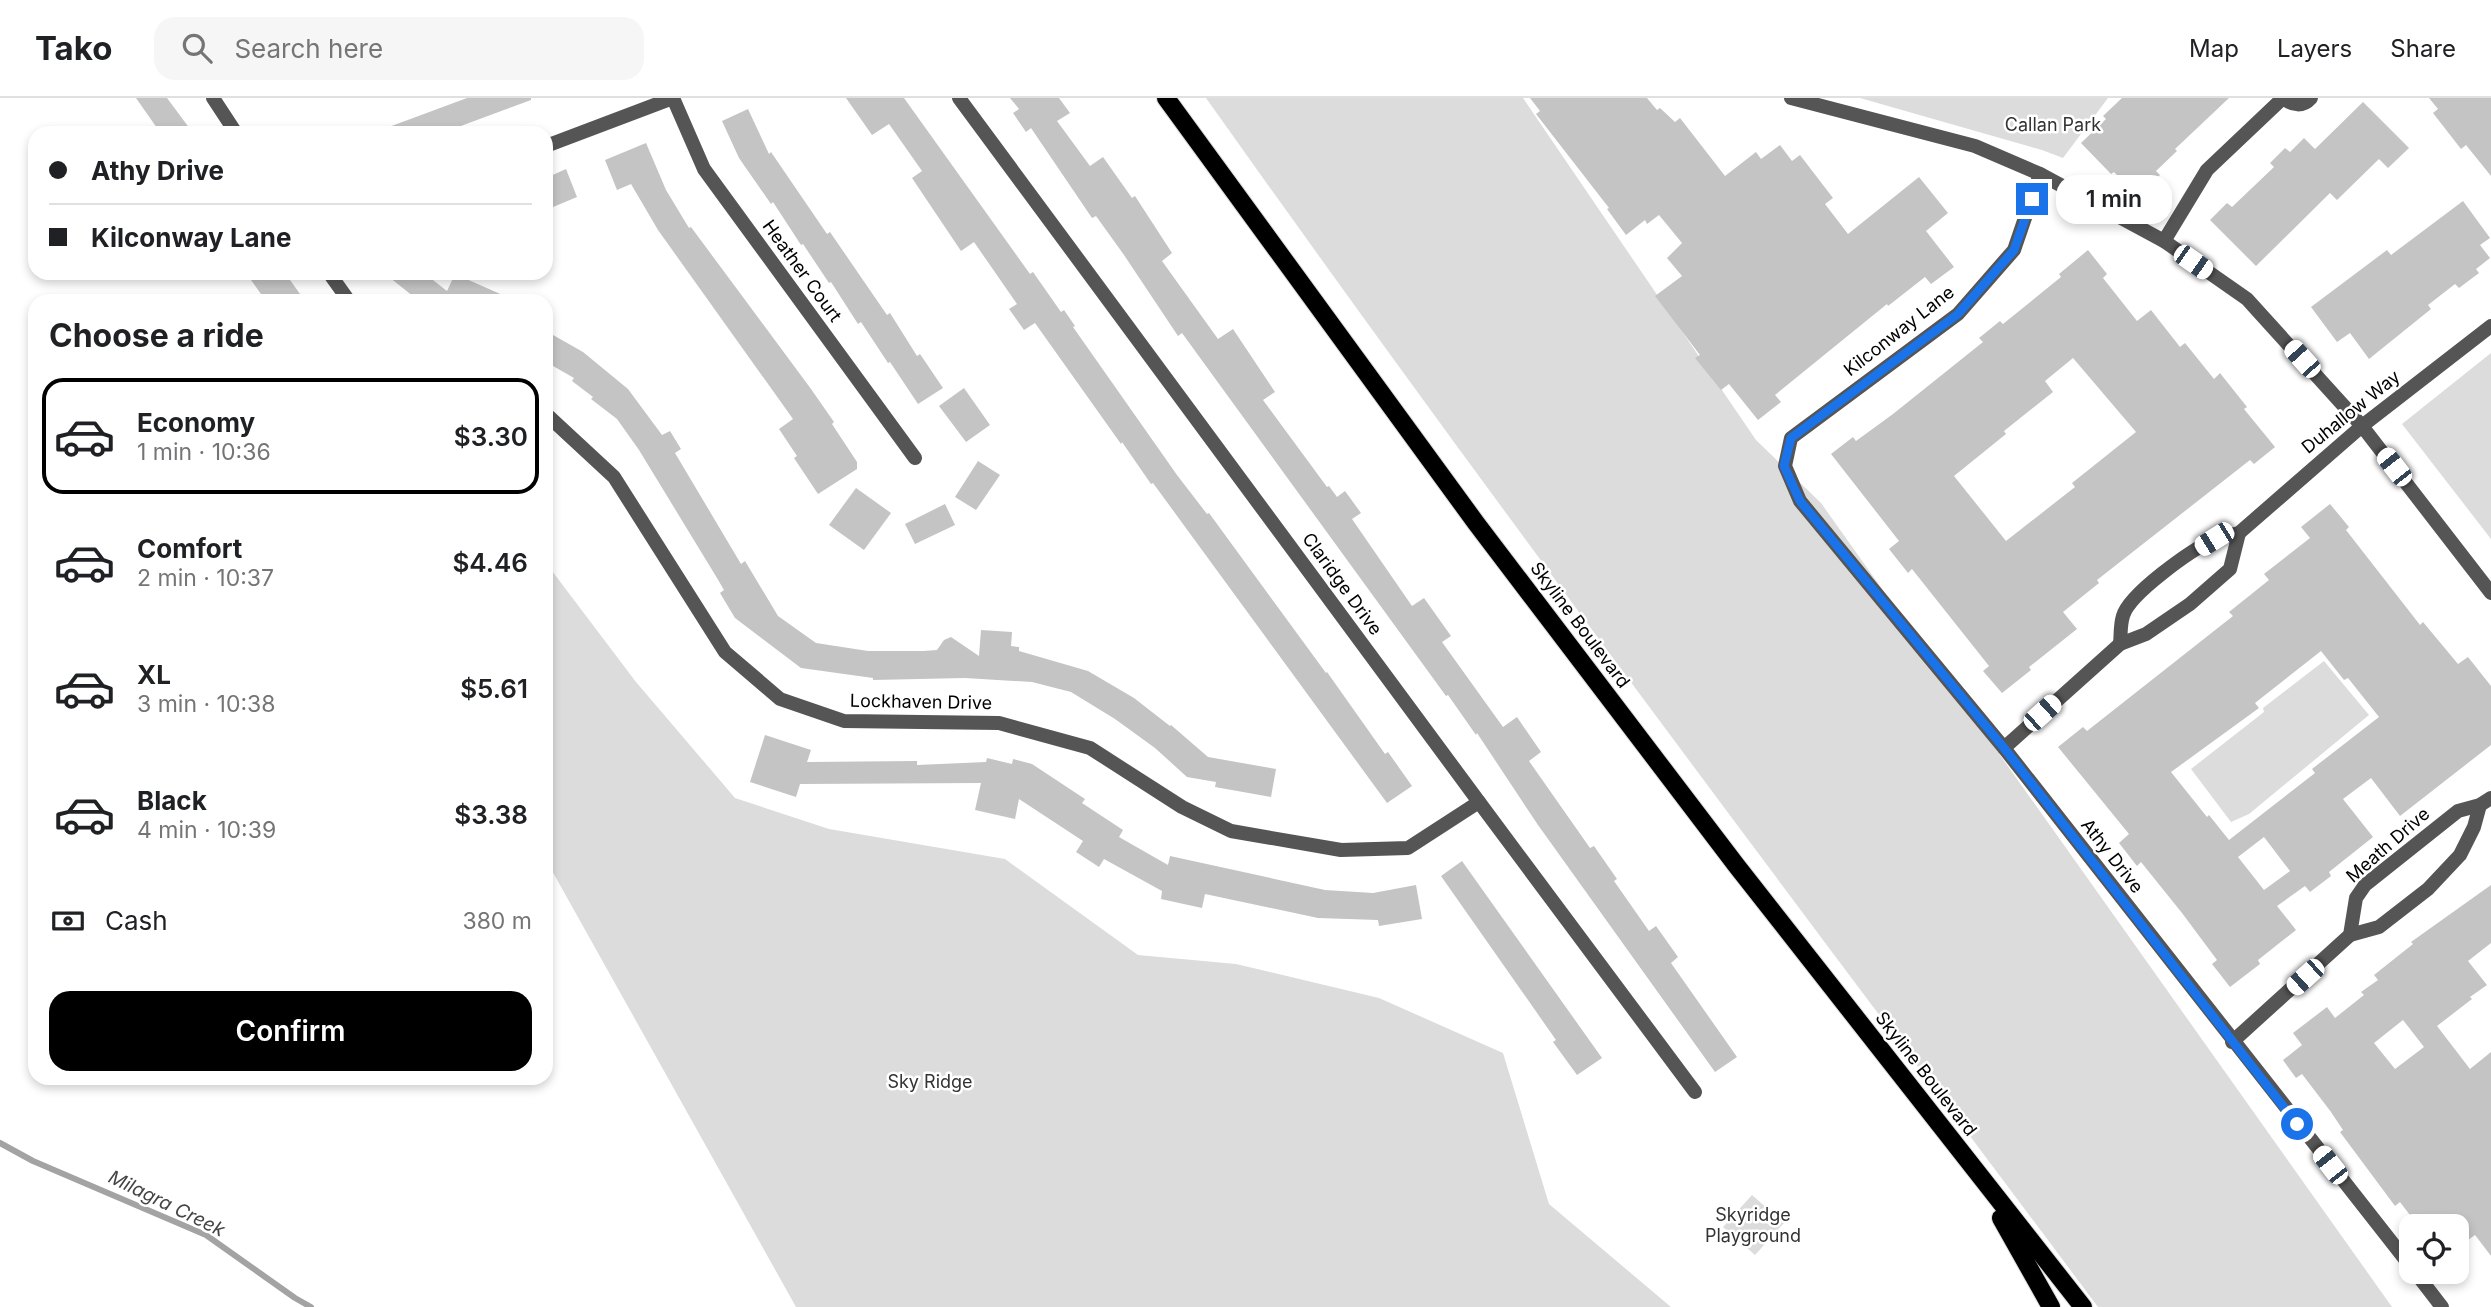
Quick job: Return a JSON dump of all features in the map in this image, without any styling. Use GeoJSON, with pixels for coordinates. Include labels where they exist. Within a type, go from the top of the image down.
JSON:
{"type":"FeatureCollection","features":[{"type":"Feature","properties":{"kind":"main road","name":"Skyline Boulevard"},"geometry":{"type":"LineString","coordinates":[[1166,98],[1476,523],[1736,864],[2083,1307]]}},
{"type":"Feature","properties":{"kind":"main road","name":"Skyline Boulevard"},"geometry":{"type":"LineString","coordinates":[[1973,1169],[2071,1307]]}},
{"type":"Feature","properties":{"kind":"main road"},"geometry":{"type":"LineString","coordinates":[[1973,1169],[2052,1307]]}},
{"type":"Feature","properties":{"kind":"street"},"geometry":{"type":"LineString","coordinates":[[213,98],[231,126]]}},
{"type":"Feature","properties":{"kind":"street"},"geometry":{"type":"LineString","coordinates":[[553,143],[673,98]]}},
{"type":"Feature","properties":{"kind":"street","name":"Heather Court"},"geometry":{"type":"LineString","coordinates":[[673,98],[704,169],[915,458]]}},
{"type":"Feature","properties":{"kind":"street","name":"Claridge Drive"},"geometry":{"type":"LineString","coordinates":[[959,98],[1695,1092]]}},
{"type":"Feature","properties":{"kind":"street"},"geometry":{"type":"LineString","coordinates":[[1791,98],[1975,146],[2040,174],[2164,241],[2247,299],[2362,426],[2491,593]]}},
{"type":"Feature","properties":{"kind":"street"},"geometry":{"type":"LineString","coordinates":[[2164,241],[2207,170],[2283,98],[2295,105],[2303,104],[2311,98]]}},
{"type":"Feature","properties":{"kind":"street","name":"Kilconway Lane"},"geometry":{"type":"LineString","coordinates":[[1784,466],[1791,438],[1958,314],[2014,250],[2040,174]]}},
{"type":"Feature","properties":{"kind":"street","name":"Duhallow Way"},"geometry":{"type":"LineString","coordinates":[[2120,644],[2123,616],[2130,602],[2180,561],[2214,539],[2239,533],[2362,426],[2491,326]]}},
{"type":"Feature","properties":{"kind":"street","name":"Lockhaven Drive"},"geometry":{"type":"LineString","coordinates":[[553,420],[614,477],[725,652],[779,699],[844,721],[999,723],[1090,748],[1182,807],[1231,831],[1341,850],[1408,848],[1479,802]]}},
{"type":"Feature","properties":{"kind":"street","name":"Athy Drive"},"geometry":{"type":"LineString","coordinates":[[1784,466],[1800,501],[2004,748],[2399,1252]]}},
{"type":"Feature","properties":{"kind":"street"},"geometry":{"type":"LineString","coordinates":[[2004,748],[2120,644],[2146,634],[2190,604],[2230,569],[2239,533]]}},
{"type":"Feature","properties":{"kind":"street","name":"Meath Drive"},"geometry":{"type":"LineString","coordinates":[[2350,935],[2356,898],[2365,885],[2458,811],[2485,802]]}},
{"type":"Feature","properties":{"kind":"street","name":"Meath Drive"},"geometry":{"type":"LineString","coordinates":[[2232,1042],[2350,935],[2379,927],[2428,890],[2460,856],[2485,802]]}},
{"type":"Feature","properties":{"kind":"street","name":"Athy Drive"},"geometry":{"type":"LineString","coordinates":[[2424,1284],[2442,1307]]}},
{"type":"Feature","properties":{"kind":"green space"},"geometry":{"type":"Polygon","coordinates":[[[1206,98],[1523,98],[1756,440],[1821,503],[2392,1307],[2098,1307],[1537,555],[1206,98]]]}},
{"type":"Feature","properties":{"kind":"green space","name":"Callan Park"},"geometry":{"type":"Polygon","coordinates":[[[1860,98],[2108,98],[2063,158],[1860,98]]]}},
{"type":"Feature","properties":{"kind":"green space"},"geometry":{"type":"Polygon","coordinates":[[[2491,353],[2491,539],[2402,424],[2491,353]]]}},
{"type":"Feature","properties":{"kind":"green space","name":"Sky Ridge"},"geometry":{"type":"Polygon","coordinates":[[[553,572],[636,682],[735,798],[829,829],[1005,859],[1138,955],[1236,964],[1379,998],[1503,1053],[1549,1204],[1671,1307],[796,1307],[553,873],[553,572]]]}},
{"type":"Feature","properties":{"kind":"green space"},"geometry":{"type":"Polygon","coordinates":[[[2324,661],[2369,715],[2249,814],[2231,822],[2191,769],[2324,661]]]}},
{"type":"Feature","properties":{"kind":"green space","name":"Skyridge Playground"},"geometry":{"type":"Polygon","coordinates":[[[1752,1195],[1784,1223],[1755,1255],[1723,1227],[1752,1195]]]}},
{"type":"Feature","properties":{"kind":"building"},"geometry":{"type":"Polygon","coordinates":[[[136,98],[167,98],[188,126],[156,126],[136,98]]]}},
{"type":"Feature","properties":{"kind":"building"},"geometry":{"type":"Polygon","coordinates":[[[467,98],[531,98],[461,126],[391,126],[467,98]]]}},
{"type":"Feature","properties":{"kind":"building"},"geometry":{"type":"Polygon","coordinates":[[[846,98],[904,98],[1030,274],[1033,272],[1061,312],[1064,310],[1075,326],[1073,327],[1177,475],[1207,514],[1209,513],[1385,754],[1388,752],[1412,786],[1387,803],[1153,483],[1151,484],[1122,442],[1121,444],[1035,323],[1024,330],[1009,309],[1017,304],[974,242],[961,251],[912,178],[922,171],[889,124],[872,135],[846,98]]]}},
{"type":"Feature","properties":{"kind":"building"},"geometry":{"type":"Polygon","coordinates":[[[1010,98],[1059,98],[1070,113],[1057,121],[1090,166],[1103,157],[1132,198],[1135,196],[1172,253],[1162,261],[1218,339],[1233,329],[1275,392],[1263,400],[1327,487],[1329,486],[1337,497],[1345,491],[1361,513],[1352,519],[1412,606],[1424,598],[1451,636],[1442,642],[1503,727],[1517,717],[1541,752],[1529,761],[1590,848],[1594,846],[1617,879],[1614,881],[1649,931],[1656,926],[1678,957],[1671,963],[1737,1057],[1715,1072],[1538,825],[1477,733],[1476,735],[1448,695],[1446,696],[1182,333],[1178,336],[1124,255],[1096,216],[1092,218],[1031,128],[1026,132],[1013,113],[1019,109],[1010,98]]]}},
{"type":"Feature","properties":{"kind":"building"},"geometry":{"type":"Polygon","coordinates":[[[1530,98],[1647,98],[1657,110],[1660,108],[1675,122],[1680,118],[1725,176],[1756,152],[1761,159],[1780,145],[1792,161],[1800,155],[1833,198],[1825,204],[1848,234],[1919,177],[1948,213],[1926,231],[1954,267],[1931,284],[1925,277],[1888,306],[1887,304],[1775,395],[1781,402],[1758,420],[1729,384],[1721,390],[1695,358],[1700,355],[1655,296],[1682,276],[1667,258],[1682,243],[1659,215],[1647,224],[1645,220],[1626,235],[1607,209],[1609,208],[1536,114],[1540,111],[1530,98]]]}},
{"type":"Feature","properties":{"kind":"building"},"geometry":{"type":"Polygon","coordinates":[[[2122,98],[2229,98],[2175,149],[2177,151],[2156,171],[2160,175],[2146,189],[2135,178],[2128,186],[2114,172],[2111,174],[2081,143],[2106,119],[2103,116],[2122,98]]]}},
{"type":"Feature","properties":{"kind":"building"},"geometry":{"type":"Polygon","coordinates":[[[2429,98],[2491,98],[2491,176],[2466,145],[2461,149],[2433,113],[2438,109],[2429,98]]]}},
{"type":"Feature","properties":{"kind":"building"},"geometry":{"type":"Polygon","coordinates":[[[2363,102],[2409,148],[2388,168],[2379,159],[2337,200],[2330,193],[2256,266],[2210,220],[2227,203],[2232,207],[2274,167],[2270,163],[2285,148],[2290,152],[2304,138],[2315,149],[2363,102]]]}},
{"type":"Feature","properties":{"kind":"building"},"geometry":{"type":"Polygon","coordinates":[[[748,109],[769,154],[771,152],[827,234],[830,232],[887,315],[890,313],[917,356],[920,354],[943,388],[918,404],[861,322],[858,324],[831,282],[829,283],[739,158],[722,121],[748,109]]]}},
{"type":"Feature","properties":{"kind":"building"},"geometry":{"type":"Polygon","coordinates":[[[646,143],[666,190],[689,228],[691,227],[811,389],[857,462],[857,469],[818,494],[779,429],[793,419],[658,230],[631,184],[617,190],[605,160],[646,143]]]}},
{"type":"Feature","properties":{"kind":"building"},"geometry":{"type":"Polygon","coordinates":[[[566,169],[577,197],[553,207],[553,175],[566,169]]]}},
{"type":"Feature","properties":{"kind":"building"},"geometry":{"type":"Polygon","coordinates":[[[2463,201],[2490,238],[2480,245],[2490,258],[2476,269],[2479,273],[2459,288],[2455,284],[2428,305],[2431,309],[2369,359],[2350,333],[2337,342],[2311,307],[2387,250],[2391,255],[2463,201]]]}},
{"type":"Feature","properties":{"kind":"building"},"geometry":{"type":"Polygon","coordinates":[[[2088,250],[2107,274],[2103,278],[2137,321],[2151,310],[2180,347],[2185,343],[2214,379],[2220,373],[2247,407],[2244,409],[2275,447],[2254,464],[2250,460],[2097,580],[2099,583],[2063,612],[2077,629],[2029,667],[2031,670],[2002,693],[1983,671],[1989,666],[1912,569],[1908,573],[1889,549],[1899,541],[1831,454],[1853,437],[1856,441],[1893,414],[1983,342],[1979,338],[2000,321],[2003,324],[2061,277],[2059,274],[2088,250]],[[2073,358],[2045,381],[2053,392],[1954,476],[2006,541],[2075,487],[2072,483],[2136,432],[2073,358]]]}},
{"type":"Feature","properties":{"kind":"building"},"geometry":{"type":"Polygon","coordinates":[[[251,280],[290,280],[300,294],[261,294],[251,280]]]}},
{"type":"Feature","properties":{"kind":"building"},"geometry":{"type":"Polygon","coordinates":[[[393,280],[433,280],[447,291],[452,280],[469,280],[500,294],[410,294],[393,280]]]}},
{"type":"Feature","properties":{"kind":"building"},"geometry":{"type":"Polygon","coordinates":[[[553,335],[583,352],[628,389],[662,435],[670,431],[681,449],[675,453],[741,564],[745,561],[778,616],[816,643],[868,651],[923,651],[937,650],[944,640],[951,637],[979,656],[981,630],[1012,632],[1011,646],[1019,647],[1019,651],[1088,671],[1134,698],[1208,757],[1276,769],[1271,797],[1215,787],[1216,782],[1187,777],[1155,748],[1071,692],[1032,682],[965,678],[873,680],[801,668],[735,618],[720,593],[724,590],[639,450],[617,419],[572,381],[574,378],[553,366],[553,335]]]}},
{"type":"Feature","properties":{"kind":"building"},"geometry":{"type":"Polygon","coordinates":[[[964,388],[990,425],[966,442],[939,406],[964,388]]]}},
{"type":"Feature","properties":{"kind":"building"},"geometry":{"type":"Polygon","coordinates":[[[978,461],[1000,475],[976,510],[955,497],[978,461]]]}},
{"type":"Feature","properties":{"kind":"building"},"geometry":{"type":"Polygon","coordinates":[[[856,488],[891,513],[864,550],[829,525],[856,488]]]}},
{"type":"Feature","properties":{"kind":"building"},"geometry":{"type":"Polygon","coordinates":[[[945,504],[955,525],[915,544],[905,524],[945,504]]]}},
{"type":"Feature","properties":{"kind":"building"},"geometry":{"type":"Polygon","coordinates":[[[2330,504],[2349,527],[2346,530],[2420,625],[2423,622],[2458,664],[2468,657],[2491,686],[2491,745],[2400,816],[2371,778],[2343,799],[2373,837],[2329,872],[2331,876],[2310,892],[2305,886],[2277,906],[2296,930],[2258,960],[2260,964],[2230,987],[2212,964],[2217,960],[2182,913],[2141,862],[2137,866],[2119,843],[2129,834],[2058,747],[2083,727],[2087,731],[2233,616],[2229,612],[2269,580],[2264,574],[2310,538],[2301,527],[2330,504]],[[2321,651],[2255,703],[2259,708],[2171,772],[2229,840],[2315,773],[2312,769],[2379,717],[2348,678],[2344,680],[2321,651]],[[2264,837],[2238,857],[2264,890],[2290,871],[2264,837]]]}},
{"type":"Feature","properties":{"kind":"building"},"geometry":{"type":"Polygon","coordinates":[[[765,735],[811,750],[807,762],[917,761],[917,765],[986,762],[987,758],[1012,764],[1013,759],[1032,764],[1085,799],[1082,803],[1123,830],[1119,837],[1168,865],[1170,856],[1325,890],[1373,893],[1416,885],[1422,919],[1379,926],[1378,920],[1318,918],[1205,894],[1202,908],[1161,899],[1162,891],[1104,859],[1099,867],[1076,852],[1083,841],[1019,799],[1015,819],[975,810],[981,783],[800,784],[796,797],[750,782],[765,735]]]}},
{"type":"Feature","properties":{"kind":"building"},"geometry":{"type":"Polygon","coordinates":[[[1462,861],[1602,1058],[1577,1075],[1553,1042],[1556,1040],[1441,876],[1462,861]]]}},
{"type":"Feature","properties":{"kind":"building"},"geometry":{"type":"Polygon","coordinates":[[[2491,885],[2491,943],[2468,961],[2487,985],[2437,1026],[2470,1069],[2491,1052],[2491,1256],[2475,1235],[2469,1239],[2469,1214],[2409,1214],[2400,1202],[2395,1206],[2340,1132],[2343,1130],[2302,1074],[2296,1078],[2283,1060],[2302,1045],[2293,1033],[2327,1007],[2335,1018],[2364,995],[2361,992],[2378,980],[2374,975],[2413,944],[2411,942],[2491,885]],[[2403,1020],[2374,1043],[2395,1069],[2424,1047],[2403,1020]]]}},
{"type":"Feature","properties":{"kind":"waterway","name":"Milagra Creek"},"geometry":{"type":"LineString","coordinates":[[0,1143],[33,1161],[206,1235],[311,1307]]}},
{"type":"Feature","properties":{"kind":"route"},"geometry":{"type":"LineString","coordinates":[[2032,199],[2014,250],[1958,314],[1791,438],[1784,466],[1800,501],[2004,748],[2297,1124]]}}]}
